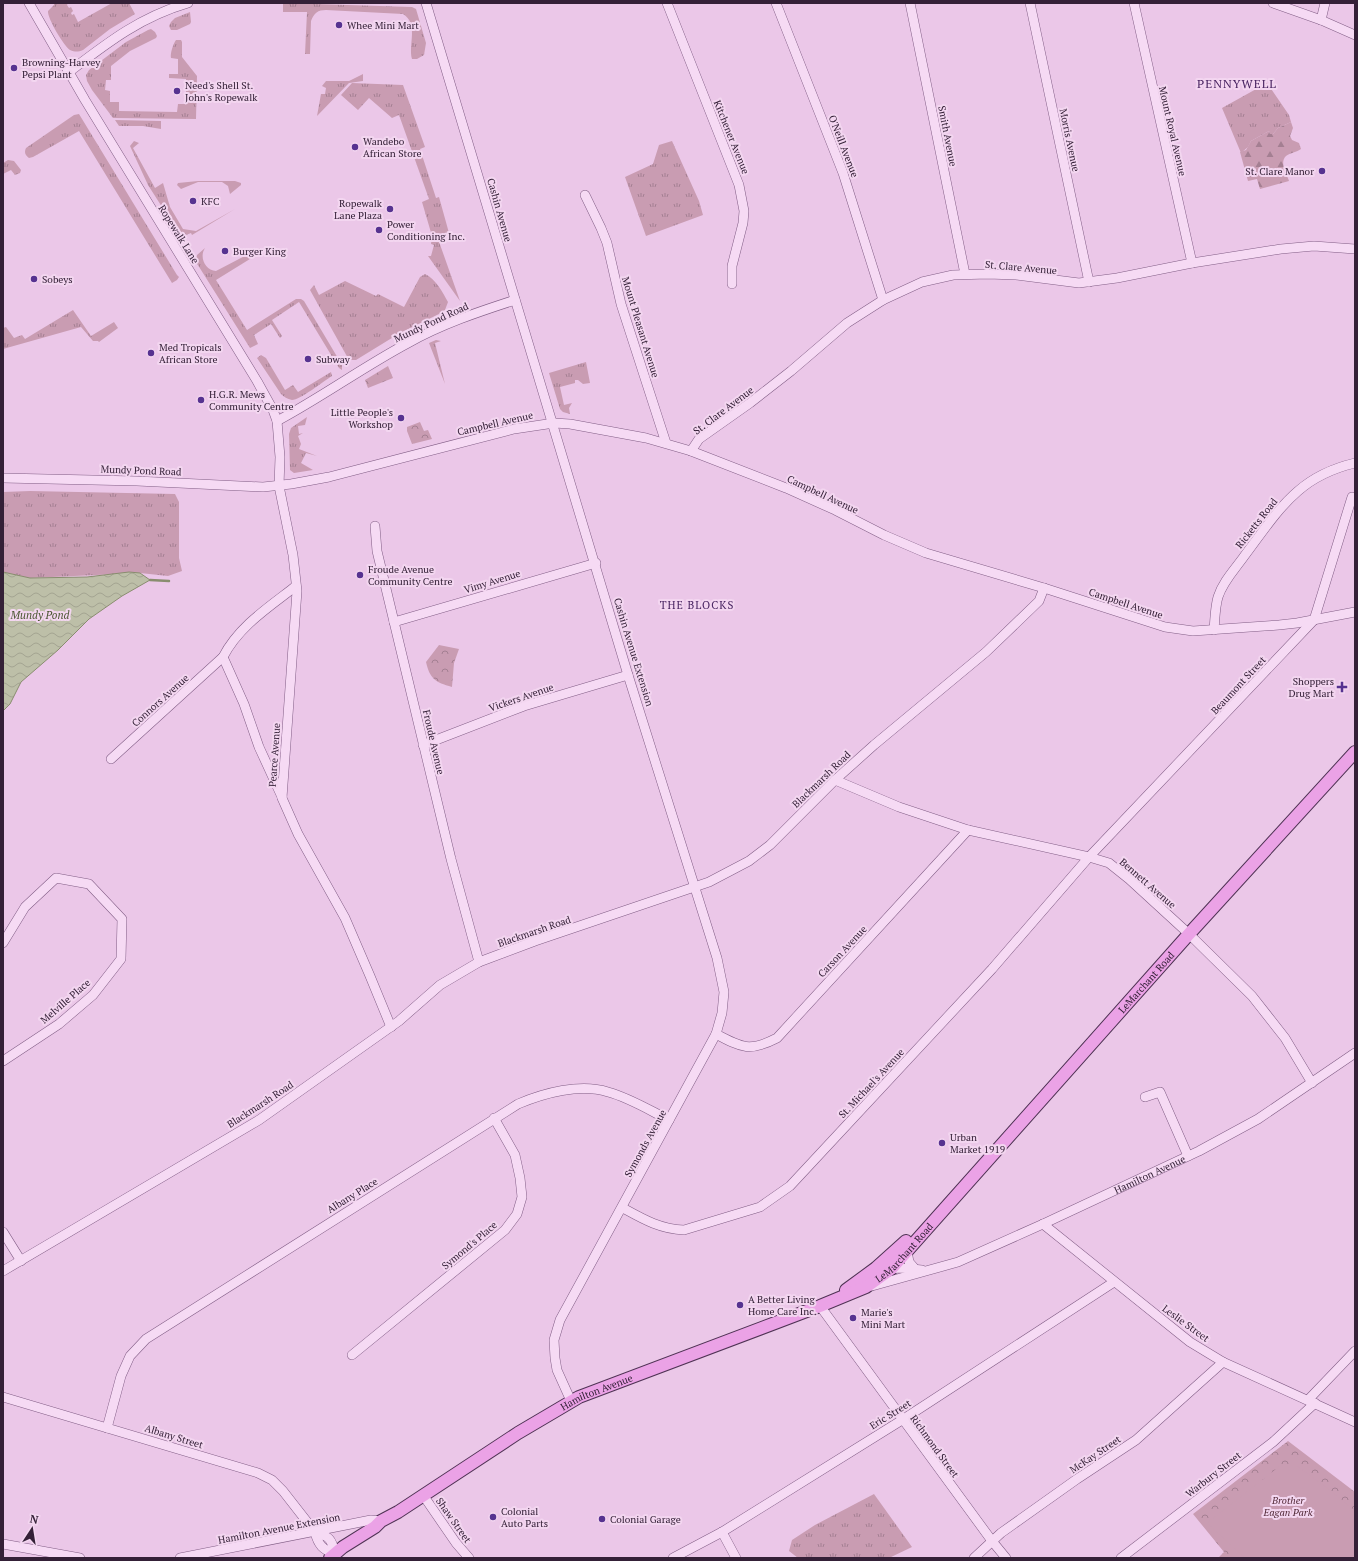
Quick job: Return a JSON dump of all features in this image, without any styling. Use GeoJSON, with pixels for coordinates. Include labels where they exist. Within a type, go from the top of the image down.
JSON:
{"type":"FeatureCollection","features":[{"type":"Feature","properties":{"kind":"main road","name":"LeMarchant Road"},"geometry":{"type":"LineString","coordinates":[[866,1287],[891,1269],[1189,934],[1355,752]]}},
{"type":"Feature","properties":{"kind":"main road","name":"LeMarchant Road"},"geometry":{"type":"LineString","coordinates":[[876,1268],[939,1215]]}},
{"type":"Feature","properties":{"kind":"main road","name":"Hamilton Avenue"},"geometry":{"type":"LineString","coordinates":[[825,1304],[876,1268]]}},
{"type":"Feature","properties":{"kind":"main road","name":"Hamilton Avenue"},"geometry":{"type":"LineString","coordinates":[[333,1556],[375,1527],[381,1521],[518,1433],[571,1401],[636,1374],[825,1304],[866,1287]]}},
{"type":"Feature","properties":{"kind":"street","name":"Ropewalk Lane"},"geometry":{"type":"LineString","coordinates":[[29,3],[155,216],[257,381],[270,405],[277,421],[280,457],[279,486]]}},
{"type":"Feature","properties":{"kind":"street"},"geometry":{"type":"LineString","coordinates":[[69,72],[129,28],[160,13],[188,3]]}},
{"type":"Feature","properties":{"kind":"street","name":"Cashin Avenue"},"geometry":{"type":"LineString","coordinates":[[426,3],[515,300],[554,423]]}},
{"type":"Feature","properties":{"kind":"street","name":"Kitchener Avenue"},"geometry":{"type":"LineString","coordinates":[[667,3],[739,185],[744,211],[743,222],[732,266],[732,284]]}},
{"type":"Feature","properties":{"kind":"street","name":"O'Neill Avenue"},"geometry":{"type":"LineString","coordinates":[[776,3],[843,173],[883,300]]}},
{"type":"Feature","properties":{"kind":"street","name":"Smith Avenue"},"geometry":{"type":"LineString","coordinates":[[910,3],[965,274]]}},
{"type":"Feature","properties":{"kind":"street","name":"Morris Avenue"},"geometry":{"type":"LineString","coordinates":[[1030,3],[1090,282]]}},
{"type":"Feature","properties":{"kind":"street","name":"Mount Royal Avenue"},"geometry":{"type":"LineString","coordinates":[[1134,3],[1192,263]]}},
{"type":"Feature","properties":{"kind":"street"},"geometry":{"type":"LineString","coordinates":[[1273,3],[1321,20],[1355,35]]}},
{"type":"Feature","properties":{"kind":"street"},"geometry":{"type":"LineString","coordinates":[[1321,20],[1325,3]]}},
{"type":"Feature","properties":{"kind":"street","name":"Mount Pleasant Avenue"},"geometry":{"type":"LineString","coordinates":[[585,195],[607,243],[620,304],[666,443]]}},
{"type":"Feature","properties":{"kind":"street","name":"St. Clare Avenue"},"geometry":{"type":"LineString","coordinates":[[691,451],[699,439],[786,376],[842,327],[862,312],[883,300],[922,282],[939,277],[965,274],[1002,274],[1068,282],[1090,282],[1192,263],[1297,247],[1314,246],[1355,249]]}},
{"type":"Feature","properties":{"kind":"street","name":"Mundy Pond Road"},"geometry":{"type":"LineString","coordinates":[[277,421],[408,342],[473,313],[515,300]]}},
{"type":"Feature","properties":{"kind":"street","name":"Campbell Avenue"},"geometry":{"type":"LineString","coordinates":[[279,486],[329,476],[514,429],[554,423],[578,425],[666,443],[691,451],[786,488],[835,510],[884,535],[926,553],[1044,588],[1165,627],[1194,631],[1279,625],[1355,612]]}},
{"type":"Feature","properties":{"kind":"street","name":"Cashin Avenue Extension"},"geometry":{"type":"LineString","coordinates":[[554,423],[628,675],[690,869],[694,887]]}},
{"type":"Feature","properties":{"kind":"street","name":"Ricketts Road"},"geometry":{"type":"LineString","coordinates":[[1214,630],[1216,605],[1223,587],[1252,546],[1287,503],[1298,491],[1322,475],[1334,469],[1355,463]]}},
{"type":"Feature","properties":{"kind":"street","name":"Mundy Pond Road"},"geometry":{"type":"LineString","coordinates":[[3,478],[137,481],[263,487],[279,486]]}},
{"type":"Feature","properties":{"kind":"street","name":"Pearce Avenue"},"geometry":{"type":"LineString","coordinates":[[279,486],[293,555],[296,586],[282,798],[298,834],[345,918],[391,1027]]}},
{"type":"Feature","properties":{"kind":"street","name":"Beaumont Street"},"geometry":{"type":"LineString","coordinates":[[1089,858],[1314,620],[1352,497]]}},
{"type":"Feature","properties":{"kind":"street","name":"Froude Avenue"},"geometry":{"type":"LineString","coordinates":[[375,526],[377,551],[423,745],[451,859],[480,962]]}},
{"type":"Feature","properties":{"kind":"street","name":"Vimy Avenue"},"geometry":{"type":"LineString","coordinates":[[394,622],[596,563]]}},
{"type":"Feature","properties":{"kind":"street","name":"Connors Avenue"},"geometry":{"type":"LineString","coordinates":[[111,759],[223,657],[228,648],[252,619],[296,586]]}},
{"type":"Feature","properties":{"kind":"street","name":"Blackmarsh Road"},"geometry":{"type":"LineString","coordinates":[[3,1271],[259,1120],[391,1027],[440,985],[480,962],[536,941],[709,882],[738,868],[770,845],[835,780],[874,745],[986,652],[1039,601],[1044,588]]}},
{"type":"Feature","properties":{"kind":"street"},"geometry":{"type":"LineString","coordinates":[[223,657],[244,704],[259,747],[282,798]]}},
{"type":"Feature","properties":{"kind":"street","name":"Vickers Avenue"},"geometry":{"type":"LineString","coordinates":[[423,745],[524,706],[628,675]]}},
{"type":"Feature","properties":{"kind":"street","name":"Bennett Avenue"},"geometry":{"type":"LineString","coordinates":[[835,780],[899,807],[968,830],[1109,863],[1129,879],[1189,934],[1252,996],[1285,1038],[1312,1083]]}},
{"type":"Feature","properties":{"kind":"street","name":"Carson Avenue"},"geometry":{"type":"LineString","coordinates":[[716,1034],[741,1046],[751,1047],[763,1045],[777,1038],[968,830]]}},
{"type":"Feature","properties":{"kind":"street","name":"St. Michael's Avenue"},"geometry":{"type":"LineString","coordinates":[[623,1208],[656,1225],[670,1229],[684,1230],[760,1207],[790,1186],[992,969],[1089,858]]}},
{"type":"Feature","properties":{"kind":"street","name":"Melville Place"},"geometry":{"type":"LineString","coordinates":[[3,943],[25,907],[56,878],[89,884],[122,919],[121,959],[93,995],[59,1024],[4,1059]]}},
{"type":"Feature","properties":{"kind":"street","name":"Symonds Avenue"},"geometry":{"type":"LineString","coordinates":[[571,1401],[557,1370],[554,1340],[556,1331],[572,1298],[623,1208],[720,1024],[724,992],[717,958],[694,887]]}},
{"type":"Feature","properties":{"kind":"street","name":"Hamilton Avenue"},"geometry":{"type":"LineString","coordinates":[[866,1287],[958,1262],[1188,1156],[1258,1119],[1355,1053]]}},
{"type":"Feature","properties":{"kind":"street","name":"Albany Place"},"geometry":{"type":"LineString","coordinates":[[107,1428],[124,1369],[130,1356],[146,1339],[518,1104],[537,1096],[553,1092],[588,1089],[606,1091],[623,1097],[669,1120]]}},
{"type":"Feature","properties":{"kind":"street"},"geometry":{"type":"LineString","coordinates":[[1145,1097],[1160,1092],[1188,1156]]}},
{"type":"Feature","properties":{"kind":"street","name":"Symond's Place"},"geometry":{"type":"LineString","coordinates":[[352,1354],[504,1230],[517,1214],[522,1197],[515,1155],[494,1118]]}},
{"type":"Feature","properties":{"kind":"street","name":"Leslie Street"},"geometry":{"type":"LineString","coordinates":[[1043,1224],[1190,1342],[1223,1362],[1312,1401],[1355,1422]]}},
{"type":"Feature","properties":{"kind":"street"},"geometry":{"type":"LineString","coordinates":[[3,1232],[21,1261]]}},
{"type":"Feature","properties":{"kind":"street"},"geometry":{"type":"LineString","coordinates":[[907,1251],[909,1262],[916,1270]]}},
{"type":"Feature","properties":{"kind":"street","name":"Hamilton Avenue"},"geometry":{"type":"LineString","coordinates":[[876,1268],[931,1270]]}},
{"type":"Feature","properties":{"kind":"street","name":"Eric Street"},"geometry":{"type":"LineString","coordinates":[[673,1558],[722,1532],[902,1420],[1114,1282]]}},
{"type":"Feature","properties":{"kind":"street","name":"Richmond Street"},"geometry":{"type":"LineString","coordinates":[[825,1304],[902,1420],[992,1542],[1006,1558]]}},
{"type":"Feature","properties":{"kind":"street","name":"Warbury Street"},"geometry":{"type":"LineString","coordinates":[[1120,1558],[1273,1442],[1312,1401],[1355,1350]]}},
{"type":"Feature","properties":{"kind":"street","name":"McKay Street"},"geometry":{"type":"LineString","coordinates":[[974,1558],[1001,1533],[1077,1479],[1136,1440],[1223,1362]]}},
{"type":"Feature","properties":{"kind":"street","name":"Albany Street"},"geometry":{"type":"LineString","coordinates":[[3,1397],[258,1472],[272,1480],[291,1499],[325,1550],[333,1556]]}},
{"type":"Feature","properties":{"kind":"street","name":"Shaw Street"},"geometry":{"type":"LineString","coordinates":[[423,1495],[469,1558]]}},
{"type":"Feature","properties":{"kind":"street","name":"Hamilton Avenue Extension"},"geometry":{"type":"LineString","coordinates":[[180,1558],[371,1520],[381,1521]]}},
{"type":"Feature","properties":{"kind":"street"},"geometry":{"type":"LineString","coordinates":[[722,1532],[736,1558]]}},
{"type":"Feature","properties":{"kind":"street"},"geometry":{"type":"LineString","coordinates":[[3,1544],[58,1556],[80,1558]]}},
{"type":"Feature","properties":{"kind":"green space"},"geometry":{"type":"Polygon","coordinates":[[[54,3],[68,3],[67,5],[69,8],[71,7],[73,11],[71,13],[72,15],[74,14],[78,22],[112,3],[129,3],[135,14],[110,29],[83,50],[75,51],[70,50],[64,43],[56,32],[48,15],[48,11],[54,3]]]}},
{"type":"Feature","properties":{"kind":"green space"},"geometry":{"type":"Polygon","coordinates":[[[283,3],[412,7],[416,9],[426,43],[424,55],[417,59],[412,59],[411,23],[403,14],[326,10],[317,12],[312,18],[310,54],[305,54],[307,12],[283,12],[283,3]]]}},
{"type":"Feature","properties":{"kind":"green space"},"geometry":{"type":"Polygon","coordinates":[[[190,12],[190,24],[177,30],[171,30],[169,26],[175,18],[190,12]]]}},
{"type":"Feature","properties":{"kind":"green space"},"geometry":{"type":"Polygon","coordinates":[[[151,29],[155,32],[157,36],[156,38],[130,51],[111,66],[111,80],[106,80],[105,90],[110,91],[110,102],[119,102],[119,111],[177,112],[178,104],[186,104],[186,79],[169,78],[169,74],[178,74],[178,59],[171,58],[171,54],[176,40],[181,40],[182,57],[197,76],[196,119],[113,118],[87,81],[86,75],[89,70],[126,42],[151,29]]]}},
{"type":"Feature","properties":{"kind":"green space"},"geometry":{"type":"Polygon","coordinates":[[[363,74],[363,81],[349,83],[317,116],[321,94],[325,94],[326,88],[322,86],[326,81],[349,81],[363,74]]]}},
{"type":"Feature","properties":{"kind":"green space"},"geometry":{"type":"Polygon","coordinates":[[[352,83],[403,85],[425,147],[420,149],[436,198],[439,197],[449,233],[437,236],[460,301],[428,256],[431,256],[434,245],[431,244],[432,236],[422,202],[429,199],[399,115],[392,118],[369,98],[358,110],[341,95],[352,83]]]}},
{"type":"Feature","properties":{"kind":"green space"},"geometry":{"type":"Polygon","coordinates":[[[1267,83],[1289,115],[1291,122],[1278,128],[1273,134],[1270,134],[1269,131],[1251,141],[1248,147],[1241,153],[1222,108],[1267,83]]]}},
{"type":"Feature","properties":{"kind":"green space"},"geometry":{"type":"Polygon","coordinates":[[[79,114],[179,277],[172,283],[79,131],[33,157],[29,158],[26,155],[26,148],[74,115],[79,114]]]}},
{"type":"Feature","properties":{"kind":"green space"},"geometry":{"type":"Polygon","coordinates":[[[115,120],[161,121],[161,129],[143,126],[119,126],[115,120]]]}},
{"type":"Feature","properties":{"kind":"green space"},"geometry":{"type":"Polygon","coordinates":[[[1291,122],[1293,128],[1290,136],[1292,140],[1299,143],[1301,149],[1286,156],[1284,159],[1283,165],[1289,181],[1260,189],[1257,179],[1248,181],[1240,152],[1246,150],[1251,141],[1269,131],[1270,134],[1273,134],[1278,128],[1291,122]]]}},
{"type":"Feature","properties":{"kind":"green space"},"geometry":{"type":"Polygon","coordinates":[[[134,141],[139,143],[133,148],[155,188],[163,183],[170,207],[183,229],[196,231],[235,209],[192,235],[191,233],[186,235],[178,232],[148,185],[130,146],[134,141]]]}},
{"type":"Feature","properties":{"kind":"green space"},"geometry":{"type":"Polygon","coordinates":[[[672,141],[699,201],[703,215],[646,236],[625,177],[653,164],[659,145],[672,141]]]}},
{"type":"Feature","properties":{"kind":"green space"},"geometry":{"type":"Polygon","coordinates":[[[8,160],[14,161],[21,170],[20,173],[15,175],[11,170],[3,174],[3,163],[8,160]]]}},
{"type":"Feature","properties":{"kind":"green space"},"geometry":{"type":"Polygon","coordinates":[[[198,181],[235,181],[241,183],[241,185],[230,194],[228,186],[222,182],[198,182],[181,189],[177,185],[178,183],[198,181]]]}},
{"type":"Feature","properties":{"kind":"green space"},"geometry":{"type":"Polygon","coordinates":[[[205,248],[203,252],[204,262],[206,266],[216,271],[260,248],[263,251],[216,280],[247,330],[296,299],[301,299],[304,301],[342,365],[342,370],[339,368],[299,302],[272,320],[282,336],[280,338],[271,324],[254,335],[258,344],[250,348],[196,262],[197,255],[205,248]]]}},
{"type":"Feature","properties":{"kind":"green space"},"geometry":{"type":"Polygon","coordinates":[[[425,274],[433,279],[446,298],[448,302],[445,310],[400,333],[356,360],[349,360],[310,290],[314,285],[319,295],[345,281],[376,296],[378,294],[404,307],[420,277],[425,274]]]}},
{"type":"Feature","properties":{"kind":"green space"},"geometry":{"type":"Polygon","coordinates":[[[73,310],[91,336],[114,322],[118,328],[99,342],[93,341],[81,327],[3,349],[3,328],[6,327],[14,338],[22,335],[25,339],[73,310]]]}},
{"type":"Feature","properties":{"kind":"green space"},"geometry":{"type":"Polygon","coordinates":[[[436,340],[441,341],[435,343],[445,384],[429,343],[436,340]]]}},
{"type":"Feature","properties":{"kind":"green space"},"geometry":{"type":"Polygon","coordinates":[[[261,355],[266,358],[285,390],[293,385],[298,392],[331,372],[332,376],[300,397],[290,400],[281,394],[257,358],[261,355]]]}},
{"type":"Feature","properties":{"kind":"green space"},"geometry":{"type":"Polygon","coordinates":[[[586,362],[590,383],[583,384],[578,380],[575,380],[575,383],[560,387],[564,405],[572,403],[569,408],[570,414],[563,412],[560,409],[549,373],[586,362]]]}},
{"type":"Feature","properties":{"kind":"green space"},"geometry":{"type":"Polygon","coordinates":[[[388,366],[393,378],[368,388],[365,380],[388,366]]]}},
{"type":"Feature","properties":{"kind":"green space"},"geometry":{"type":"Polygon","coordinates":[[[307,417],[305,425],[298,426],[299,434],[303,433],[298,436],[301,444],[299,449],[317,456],[306,453],[301,463],[313,470],[294,473],[290,470],[289,434],[291,428],[307,417]]]}},
{"type":"Feature","properties":{"kind":"green space"},"geometry":{"type":"Polygon","coordinates":[[[420,422],[424,431],[428,430],[432,439],[412,444],[407,427],[420,422]]]}},
{"type":"Feature","properties":{"kind":"green space"},"geometry":{"type":"Polygon","coordinates":[[[30,491],[175,494],[179,502],[179,558],[182,571],[168,576],[140,573],[30,578],[3,573],[3,492],[30,491]]]}},
{"type":"Feature","properties":{"kind":"green space"},"geometry":{"type":"Polygon","coordinates":[[[439,645],[459,649],[454,663],[452,687],[437,681],[429,672],[426,662],[439,645]]]}},
{"type":"Feature","properties":{"kind":"green space","name":"Brother Eagan Park"},"geometry":{"type":"Polygon","coordinates":[[[1288,1441],[1355,1492],[1355,1558],[1218,1558],[1224,1552],[1193,1514],[1288,1441]]]}},
{"type":"Feature","properties":{"kind":"green space","name":"Brother Eagan Park"},"geometry":{"type":"Polygon","coordinates":[[[1280,1466],[1297,1466],[1355,1511],[1355,1558],[1245,1558],[1207,1523],[1280,1466]]]}},
{"type":"Feature","properties":{"kind":"green space"},"geometry":{"type":"Polygon","coordinates":[[[874,1494],[912,1547],[889,1558],[798,1558],[789,1551],[792,1540],[815,1525],[874,1494]]]}},
{"type":"Feature","properties":{"kind":"water","name":"Mundy Pond"},"geometry":{"type":"Polygon","coordinates":[[[3,572],[30,578],[87,577],[129,572],[140,573],[150,580],[122,596],[89,619],[58,650],[21,682],[10,704],[3,711],[3,572]]]}},
{"type":"Feature","properties":{"kind":"waterway"},"geometry":{"type":"LineString","coordinates":[[150,580],[169,581]]}},
{"type":"Feature","properties":{"kind":"place","name":"Whee Mini Mart"},"geometry":{"type":"Point","coordinates":[339,25]}},
{"type":"Feature","properties":{"kind":"place","name":"Browning-Harvey Pepsi Plant"},"geometry":{"type":"Point","coordinates":[14,68]}},
{"type":"Feature","properties":{"kind":"place","name":"Need's Shell St. John's Ropewalk"},"geometry":{"type":"Point","coordinates":[177,91]}},
{"type":"Feature","properties":{"kind":"place","name":"Wandebo African Store"},"geometry":{"type":"Point","coordinates":[355,147]}},
{"type":"Feature","properties":{"kind":"place","name":"St. Clare Manor"},"geometry":{"type":"Point","coordinates":[1322,171]}},
{"type":"Feature","properties":{"kind":"place","name":"KFC"},"geometry":{"type":"Point","coordinates":[193,201]}},
{"type":"Feature","properties":{"kind":"place","name":"Ropewalk Lane Plaza"},"geometry":{"type":"Point","coordinates":[390,209]}},
{"type":"Feature","properties":{"kind":"place","name":"Power Conditioning Inc."},"geometry":{"type":"Point","coordinates":[379,230]}},
{"type":"Feature","properties":{"kind":"place","name":"Burger King"},"geometry":{"type":"Point","coordinates":[225,251]}},
{"type":"Feature","properties":{"kind":"place","name":"Sobeys"},"geometry":{"type":"Point","coordinates":[34,279]}},
{"type":"Feature","properties":{"kind":"place","name":"Med Tropicals African Store"},"geometry":{"type":"Point","coordinates":[151,353]}},
{"type":"Feature","properties":{"kind":"place","name":"Subway"},"geometry":{"type":"Point","coordinates":[308,359]}},
{"type":"Feature","properties":{"kind":"place","name":"H.G.R. Mews Community Centre"},"geometry":{"type":"Point","coordinates":[201,400]}},
{"type":"Feature","properties":{"kind":"place","name":"Little People's Workshop"},"geometry":{"type":"Point","coordinates":[401,418]}},
{"type":"Feature","properties":{"kind":"place","name":"Froude Avenue Community Centre"},"geometry":{"type":"Point","coordinates":[360,575]}},
{"type":"Feature","properties":{"kind":"place","name":"Shoppers Drug Mart"},"geometry":{"type":"Point","coordinates":[1342,687]}},
{"type":"Feature","properties":{"kind":"place","name":"Urban Market 1919"},"geometry":{"type":"Point","coordinates":[942,1143]}},
{"type":"Feature","properties":{"kind":"place","name":"A Better Living Home Care Inc."},"geometry":{"type":"Point","coordinates":[740,1305]}},
{"type":"Feature","properties":{"kind":"place","name":"Marie's Mini Mart"},"geometry":{"type":"Point","coordinates":[853,1318]}},
{"type":"Feature","properties":{"kind":"place","name":"Colonial Auto Parts"},"geometry":{"type":"Point","coordinates":[493,1517]}},
{"type":"Feature","properties":{"kind":"place","name":"Colonial Garage"},"geometry":{"type":"Point","coordinates":[602,1519]}},
{"type":"Feature","properties":{"kind":"district","name":"PENNYWELL"},"geometry":{"type":"Point","coordinates":[1237,84]}},
{"type":"Feature","properties":{"kind":"district","name":"THE BLOCKS"},"geometry":{"type":"Point","coordinates":[697,605]}}]}
